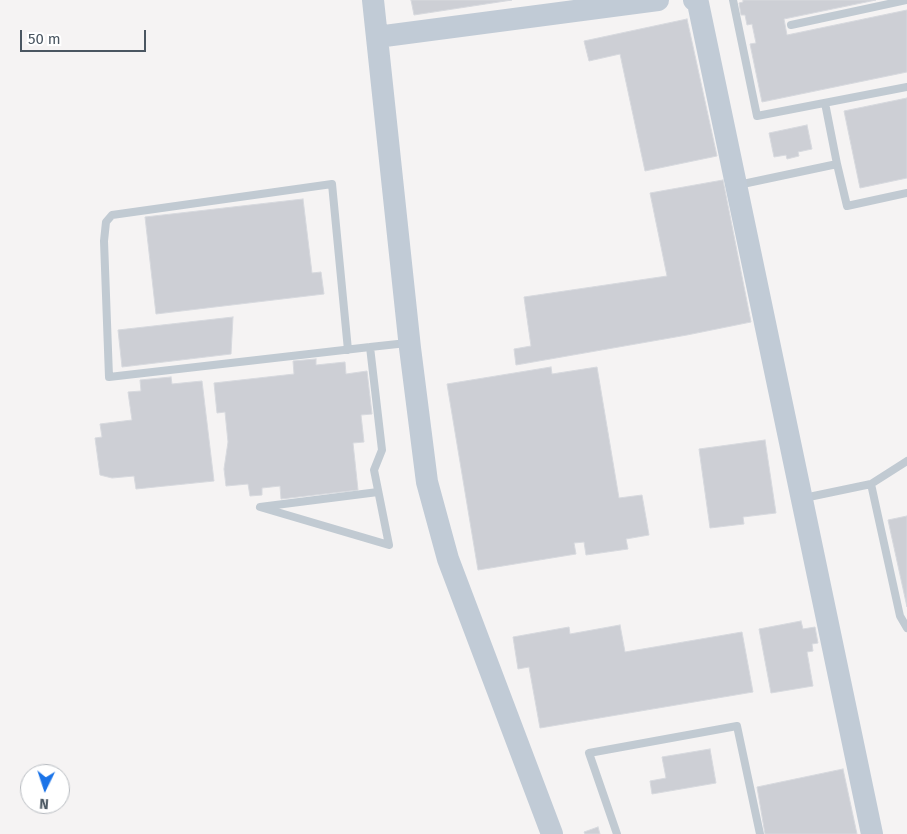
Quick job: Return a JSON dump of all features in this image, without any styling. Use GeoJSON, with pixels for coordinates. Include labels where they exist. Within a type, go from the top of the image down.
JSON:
{"type":"FeatureCollection","features":[{"type":"Feature","properties":{"kind":"street"},"geometry":{"type":"LineString","coordinates":[[373,0],[409,343],[427,482],[448,559],[552,834]]}},
{"type":"Feature","properties":{"kind":"street"},"geometry":{"type":"LineString","coordinates":[[377,37],[550,11],[658,0]]}},
{"type":"Feature","properties":{"kind":"street"},"geometry":{"type":"LineString","coordinates":[[694,0],[698,4],[872,834]]}},
{"type":"Feature","properties":{"kind":"lane"},"geometry":{"type":"LineString","coordinates":[[733,0],[757,116],[907,87]]}},
{"type":"Feature","properties":{"kind":"lane"},"geometry":{"type":"LineString","coordinates":[[791,25],[907,0]]}},
{"type":"Feature","properties":{"kind":"lane"},"geometry":{"type":"LineString","coordinates":[[826,103],[847,206],[907,193]]}},
{"type":"Feature","properties":{"kind":"lane"},"geometry":{"type":"LineString","coordinates":[[736,185],[837,164]]}},
{"type":"Feature","properties":{"kind":"lane"},"geometry":{"type":"LineString","coordinates":[[348,350],[332,184],[112,215],[106,222],[104,241],[109,377],[348,350],[370,347],[409,343]]}},
{"type":"Feature","properties":{"kind":"lane"},"geometry":{"type":"LineString","coordinates":[[370,347],[382,450],[374,470],[389,545],[260,507],[378,492]]}},
{"type":"Feature","properties":{"kind":"lane"},"geometry":{"type":"LineString","coordinates":[[802,499],[871,484],[907,461]]}},
{"type":"Feature","properties":{"kind":"lane"},"geometry":{"type":"LineString","coordinates":[[871,484],[900,616],[907,628]]}},
{"type":"Feature","properties":{"kind":"lane"},"geometry":{"type":"LineString","coordinates":[[617,834],[589,753],[737,726],[760,834]]}},
{"type":"Feature","properties":{"kind":"building"},"geometry":{"type":"Polygon","coordinates":[[[411,0],[512,0],[414,15],[411,0]]]}},
{"type":"Feature","properties":{"kind":"building"},"geometry":{"type":"Polygon","coordinates":[[[743,0],[876,0],[784,19],[787,35],[907,10],[907,72],[762,102],[750,44],[756,43],[752,24],[747,25],[745,15],[741,15],[739,3],[743,2],[743,0]]]}},
{"type":"Feature","properties":{"kind":"building"},"geometry":{"type":"Polygon","coordinates":[[[687,19],[717,156],[645,171],[620,54],[589,61],[584,41],[687,19]]]}},
{"type":"Feature","properties":{"kind":"building"},"geometry":{"type":"Polygon","coordinates":[[[907,98],[907,178],[860,188],[844,111],[907,98]]]}},
{"type":"Feature","properties":{"kind":"building"},"geometry":{"type":"Polygon","coordinates":[[[807,125],[812,149],[798,152],[799,156],[787,159],[786,155],[774,157],[769,133],[807,125]]]}},
{"type":"Feature","properties":{"kind":"building"},"geometry":{"type":"Polygon","coordinates":[[[723,180],[751,322],[516,365],[514,349],[531,346],[524,297],[667,276],[650,193],[723,180]]]}},
{"type":"Feature","properties":{"kind":"building"},"geometry":{"type":"Polygon","coordinates":[[[303,199],[312,273],[321,272],[324,294],[156,314],[145,217],[303,199]]]}},
{"type":"Feature","properties":{"kind":"building"},"geometry":{"type":"Polygon","coordinates":[[[233,317],[231,354],[122,367],[118,330],[233,317]]]}},
{"type":"Feature","properties":{"kind":"building"},"geometry":{"type":"Polygon","coordinates":[[[316,359],[316,365],[345,362],[346,374],[367,371],[372,414],[361,415],[364,442],[353,443],[358,490],[281,499],[280,486],[262,488],[262,495],[250,496],[248,484],[226,486],[224,469],[228,442],[225,412],[217,413],[214,383],[294,374],[293,361],[316,359]]]}},
{"type":"Feature","properties":{"kind":"building"},"geometry":{"type":"Polygon","coordinates":[[[551,367],[552,374],[597,367],[619,498],[642,495],[649,535],[626,539],[628,549],[586,555],[584,542],[574,543],[576,554],[478,570],[447,384],[551,367]]]}},
{"type":"Feature","properties":{"kind":"building"},"geometry":{"type":"Polygon","coordinates":[[[171,377],[172,384],[202,381],[214,481],[136,489],[134,476],[112,478],[100,475],[95,438],[102,437],[100,424],[132,420],[128,392],[141,391],[140,380],[171,377]]]}},
{"type":"Feature","properties":{"kind":"building"},"geometry":{"type":"Polygon","coordinates":[[[765,440],[776,513],[743,517],[744,524],[710,528],[699,449],[765,440]]]}},
{"type":"Feature","properties":{"kind":"building"},"geometry":{"type":"Polygon","coordinates":[[[907,516],[907,607],[888,520],[907,516]]]}},
{"type":"Feature","properties":{"kind":"building"},"geometry":{"type":"Polygon","coordinates":[[[801,621],[803,629],[815,627],[818,643],[812,644],[813,651],[807,652],[813,686],[771,693],[759,629],[801,621]]]}},
{"type":"Feature","properties":{"kind":"building"},"geometry":{"type":"Polygon","coordinates":[[[620,625],[625,652],[742,632],[753,692],[540,728],[529,667],[518,669],[513,637],[569,627],[570,634],[620,625]]]}},
{"type":"Feature","properties":{"kind":"building"},"geometry":{"type":"Polygon","coordinates":[[[710,749],[716,783],[652,794],[650,781],[666,778],[662,757],[710,749]]]}},
{"type":"Feature","properties":{"kind":"building"},"geometry":{"type":"Polygon","coordinates":[[[843,769],[857,834],[765,834],[757,787],[843,769]]]}},
{"type":"Feature","properties":{"kind":"building"},"geometry":{"type":"Polygon","coordinates":[[[598,827],[600,834],[585,834],[584,832],[598,827]]]}}]}
